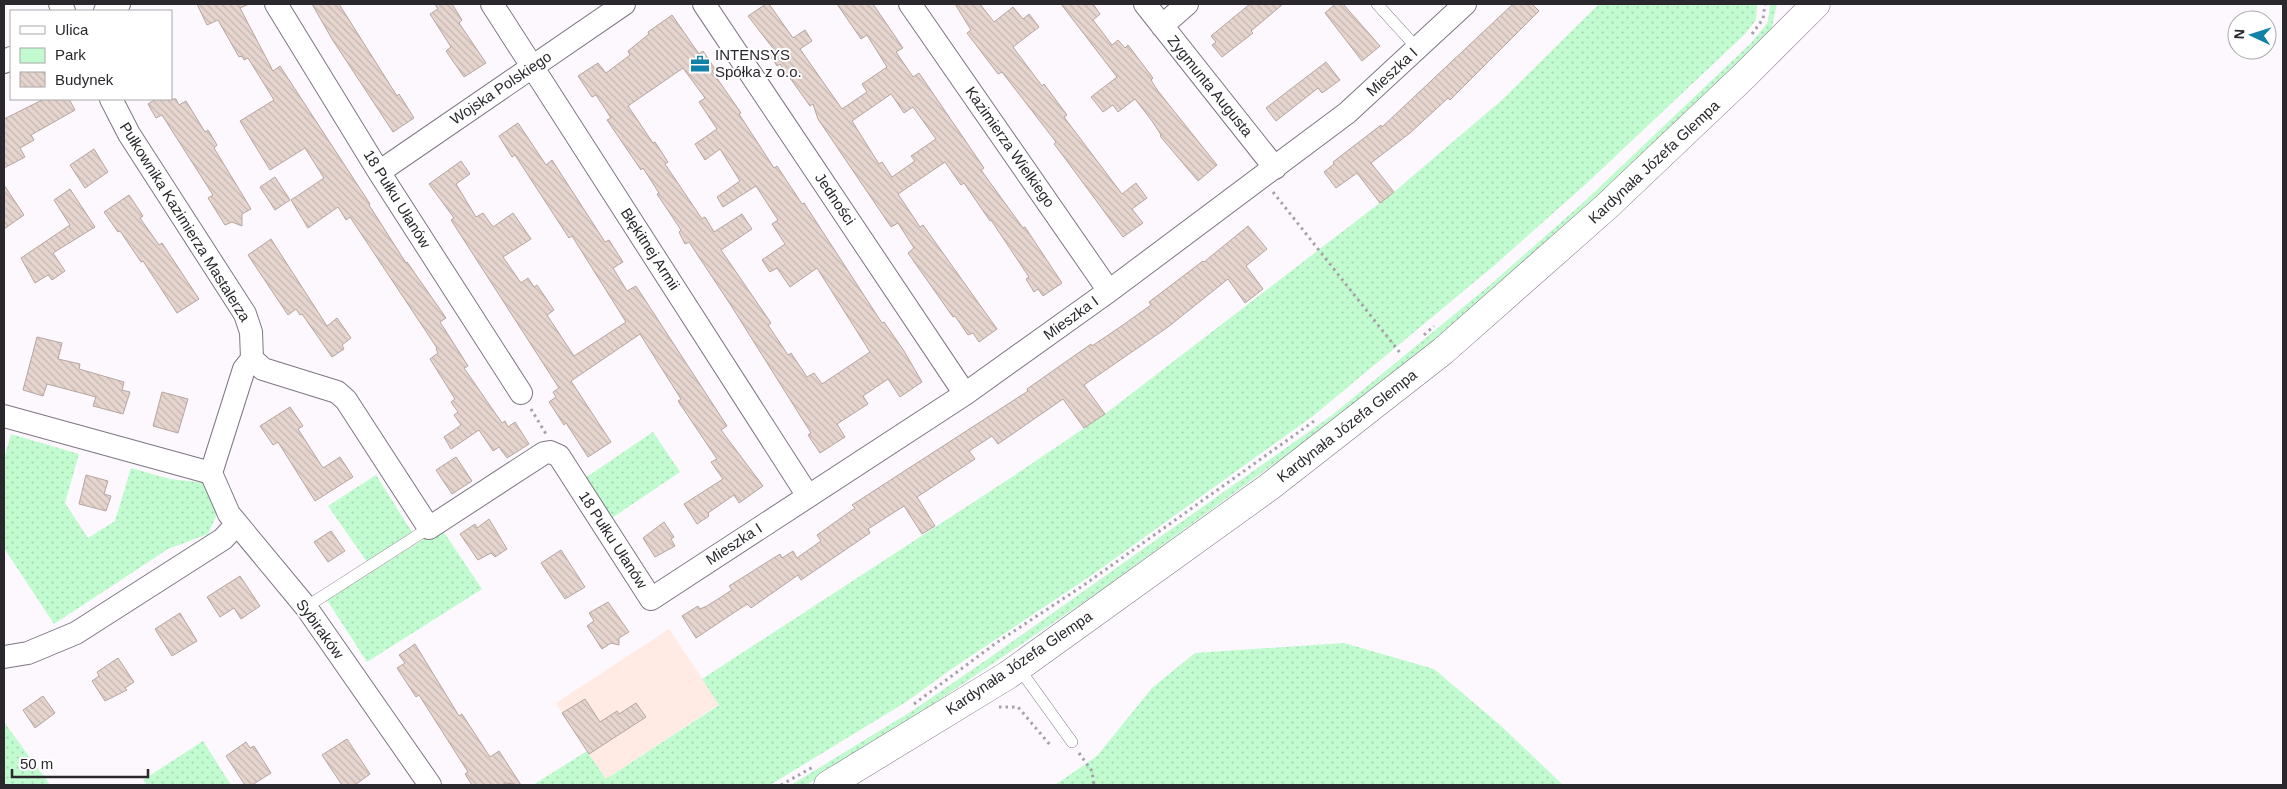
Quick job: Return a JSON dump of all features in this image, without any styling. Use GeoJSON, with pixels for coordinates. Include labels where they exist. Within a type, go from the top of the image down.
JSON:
{"type":"FeatureCollection","features":[{"type":"Feature","properties":{"kind":"main road","name":"Kardynała Józefa Glempa"},"geometry":{"type":"LineString","coordinates":[[825,773],[965,702],[1018,667],[1269,488],[1443,351],[1606,207],[1743,77],[1801,14]]}},
{"type":"Feature","properties":{"kind":"street"},"geometry":{"type":"LineString","coordinates":[[107,10],[119,4]]}},
{"type":"Feature","properties":{"kind":"street","name":"18 Pułku Ułanów"},"geometry":{"type":"LineString","coordinates":[[276,4],[379,172],[521,393]]}},
{"type":"Feature","properties":{"kind":"street","name":"Błękitnej Armii"},"geometry":{"type":"LineString","coordinates":[[492,4],[808,496]]}},
{"type":"Feature","properties":{"kind":"street","name":"Wojska Polskiego"},"geometry":{"type":"LineString","coordinates":[[379,172],[624,4]]}},
{"type":"Feature","properties":{"kind":"street","name":"Jedności"},"geometry":{"type":"LineString","coordinates":[[704,4],[966,394]]}},
{"type":"Feature","properties":{"kind":"street","name":"Kazimierza Wielkiego"},"geometry":{"type":"LineString","coordinates":[[910,4],[1109,291]]}},
{"type":"Feature","properties":{"kind":"street","name":"Zygmunta Augusta"},"geometry":{"type":"LineString","coordinates":[[1145,4],[1268,173]]}},
{"type":"Feature","properties":{"kind":"street"},"geometry":{"type":"LineString","coordinates":[[1162,26],[1187,4]]}},
{"type":"Feature","properties":{"kind":"street","name":"Mieszka I"},"geometry":{"type":"LineString","coordinates":[[651,599],[966,394],[1109,291],[1347,112],[1464,4]]}},
{"type":"Feature","properties":{"kind":"street","name":"Pułkownika Kazimierza Mastalerza"},"geometry":{"type":"LineString","coordinates":[[112,100],[129,134],[245,314],[251,332],[252,359]]}},
{"type":"Feature","properties":{"kind":"street"},"geometry":{"type":"LineString","coordinates":[[4,416],[211,473],[244,369],[252,359],[263,369],[329,389],[346,400],[429,528],[544,453],[550,452],[559,456]]}},
{"type":"Feature","properties":{"kind":"street","name":"18 Pułku Ułanów"},"geometry":{"type":"LineString","coordinates":[[559,456],[651,599]]}},
{"type":"Feature","properties":{"kind":"street","name":"Sybiraków"},"geometry":{"type":"LineString","coordinates":[[211,473],[229,514],[306,607],[419,781]]}},
{"type":"Feature","properties":{"kind":"street"},"geometry":{"type":"LineString","coordinates":[[4,657],[28,652],[76,633],[223,539],[237,524]]}},
{"type":"Feature","properties":{"kind":"lane"},"geometry":{"type":"LineString","coordinates":[[1376,4],[1417,48]]}},
{"type":"Feature","properties":{"kind":"lane"},"geometry":{"type":"LineString","coordinates":[[306,607],[429,528]]}},
{"type":"Feature","properties":{"kind":"lane"},"geometry":{"type":"LineString","coordinates":[[1018,667],[1072,742]]}},
{"type":"Feature","properties":{"kind":"path"},"geometry":{"type":"LineString","coordinates":[[1749,38],[1762,19],[1765,4]]}},
{"type":"Feature","properties":{"kind":"path"},"geometry":{"type":"LineString","coordinates":[[1268,173],[1401,354]]}},
{"type":"Feature","properties":{"kind":"path"},"geometry":{"type":"LineString","coordinates":[[1422,336],[1436,324]]}},
{"type":"Feature","properties":{"kind":"path"},"geometry":{"type":"LineString","coordinates":[[1394,360],[1408,348]]}},
{"type":"Feature","properties":{"kind":"path"},"geometry":{"type":"LineString","coordinates":[[521,393],[559,456]]}},
{"type":"Feature","properties":{"kind":"path"},"geometry":{"type":"LineString","coordinates":[[912,706],[996,643],[1084,585],[1323,414]]}},
{"type":"Feature","properties":{"kind":"path"},"geometry":{"type":"LineString","coordinates":[[950,678],[965,702]]}},
{"type":"Feature","properties":{"kind":"path"},"geometry":{"type":"LineString","coordinates":[[991,711],[999,707],[1018,707],[1051,746]]}},
{"type":"Feature","properties":{"kind":"path"},"geometry":{"type":"LineString","coordinates":[[1072,742],[1092,771],[1094,785]]}},
{"type":"Feature","properties":{"kind":"path"},"geometry":{"type":"LineString","coordinates":[[781,785],[825,773]]}},
{"type":"Feature","properties":{"kind":"shaded area"},"geometry":{"type":"Polygon","coordinates":[[[669,629],[719,704],[606,779],[556,703],[669,629]]]}},
{"type":"Feature","properties":{"kind":"green space"},"geometry":{"type":"Polygon","coordinates":[[[1599,4],[1757,4],[1756,20],[1744,35],[1587,183],[1496,264],[1313,416],[1092,575],[953,668],[906,702],[770,785],[533,785],[587,751],[606,779],[719,705],[702,679],[1009,479],[1105,414],[1394,192],[1502,100],[1599,4]]]}},
{"type":"Feature","properties":{"kind":"green space"},"geometry":{"type":"Polygon","coordinates":[[[1770,4],[1777,4],[1771,31],[1657,145],[1485,299],[1308,443],[1271,466],[1100,591],[886,736],[806,785],[791,785],[912,711],[1331,416],[1490,285],[1586,200],[1752,42],[1768,22],[1770,4]]]}},
{"type":"Feature","properties":{"kind":"green space"},"geometry":{"type":"Polygon","coordinates":[[[653,432],[680,472],[612,518],[585,478],[653,432]]]}},
{"type":"Feature","properties":{"kind":"green space"},"geometry":{"type":"Polygon","coordinates":[[[11,434],[79,454],[65,503],[88,538],[115,521],[131,468],[170,479],[207,483],[218,512],[208,534],[168,549],[54,624],[4,548],[4,459],[11,434]]]}},
{"type":"Feature","properties":{"kind":"green space"},"geometry":{"type":"Polygon","coordinates":[[[376,475],[412,532],[367,562],[328,506],[376,475]]]}},
{"type":"Feature","properties":{"kind":"green space"},"geometry":{"type":"Polygon","coordinates":[[[441,528],[482,589],[367,662],[327,600],[441,528]]]}},
{"type":"Feature","properties":{"kind":"green space"},"geometry":{"type":"Polygon","coordinates":[[[1344,643],[1434,669],[1500,725],[1563,785],[1055,785],[1097,756],[1152,688],[1195,653],[1344,643]]]}},
{"type":"Feature","properties":{"kind":"green space"},"geometry":{"type":"Polygon","coordinates":[[[4,722],[50,785],[4,785],[4,722]]]}},
{"type":"Feature","properties":{"kind":"green space"},"geometry":{"type":"Polygon","coordinates":[[[203,741],[231,785],[147,785],[143,780],[203,741]]]}},
{"type":"Feature","properties":{"kind":"building"},"geometry":{"type":"Polygon","coordinates":[[[197,4],[249,4],[240,8],[273,71],[280,66],[406,263],[446,318],[440,322],[468,366],[464,368],[502,423],[505,421],[508,427],[515,422],[529,444],[507,458],[499,447],[493,451],[479,430],[451,449],[444,437],[461,425],[454,415],[458,412],[451,402],[455,399],[430,359],[438,353],[437,348],[350,217],[346,220],[338,207],[308,228],[291,200],[324,178],[305,148],[270,170],[240,121],[274,100],[248,58],[244,60],[242,56],[239,57],[218,20],[207,25],[197,4]]]}},
{"type":"Feature","properties":{"kind":"building"},"geometry":{"type":"Polygon","coordinates":[[[312,4],[339,4],[397,96],[399,94],[414,118],[393,132],[332,39],[312,4]]]}},
{"type":"Feature","properties":{"kind":"building"},"geometry":{"type":"Polygon","coordinates":[[[435,4],[452,4],[462,20],[459,23],[486,63],[464,77],[446,51],[451,47],[430,14],[438,9],[435,4]]]}},
{"type":"Feature","properties":{"kind":"building"},"geometry":{"type":"Polygon","coordinates":[[[769,4],[793,38],[805,30],[812,41],[800,49],[842,109],[867,92],[862,84],[887,67],[867,35],[861,39],[837,4],[873,4],[903,48],[896,52],[913,77],[919,73],[984,168],[981,170],[1023,228],[1025,227],[1062,283],[1043,296],[1038,289],[1034,292],[1026,279],[1029,277],[991,220],[964,183],[961,185],[945,162],[898,194],[920,227],[923,225],[997,329],[979,342],[973,333],[968,335],[908,253],[914,248],[898,223],[891,227],[818,119],[813,104],[810,106],[780,64],[777,66],[769,54],[775,51],[748,16],[769,4]],[[891,94],[852,121],[879,164],[882,162],[892,177],[915,161],[911,156],[936,139],[913,107],[904,113],[891,94]]]}},
{"type":"Feature","properties":{"kind":"building"},"geometry":{"type":"Polygon","coordinates":[[[955,4],[980,4],[994,22],[1013,7],[1023,19],[1029,14],[1039,27],[1013,47],[1042,86],[1044,84],[1067,115],[1064,117],[1122,194],[1136,183],[1147,198],[1132,209],[1143,223],[1123,237],[1054,144],[1056,142],[1002,72],[998,74],[967,33],[971,30],[955,4]]]}},
{"type":"Feature","properties":{"kind":"building"},"geometry":{"type":"Polygon","coordinates":[[[1061,4],[1093,4],[1100,14],[1093,20],[1112,45],[1118,40],[1125,48],[1128,45],[1153,78],[1151,80],[1158,91],[1217,165],[1198,181],[1160,136],[1152,121],[1135,99],[1118,112],[1113,105],[1103,112],[1091,97],[1117,77],[1061,4]]]}},
{"type":"Feature","properties":{"kind":"building"},"geometry":{"type":"Polygon","coordinates":[[[1250,4],[1283,4],[1251,31],[1253,33],[1222,57],[1212,45],[1216,42],[1211,36],[1250,4]]]}},
{"type":"Feature","properties":{"kind":"building"},"geometry":{"type":"Polygon","coordinates":[[[1335,4],[1343,4],[1380,46],[1362,61],[1325,13],[1335,4]]]}},
{"type":"Feature","properties":{"kind":"building"},"geometry":{"type":"Polygon","coordinates":[[[1513,4],[1532,4],[1539,11],[1450,100],[1448,98],[1410,133],[1371,163],[1394,192],[1380,203],[1357,173],[1336,188],[1324,172],[1334,164],[1333,162],[1381,125],[1382,127],[1513,4]]]}},
{"type":"Feature","properties":{"kind":"building"},"geometry":{"type":"Polygon","coordinates":[[[672,15],[699,54],[703,51],[715,69],[712,71],[741,113],[739,114],[774,168],[777,166],[802,204],[804,203],[882,323],[884,322],[904,351],[922,382],[900,397],[888,379],[863,396],[868,404],[837,424],[845,437],[820,453],[808,435],[811,433],[732,307],[689,242],[685,244],[679,232],[681,230],[657,194],[659,193],[607,120],[611,118],[596,95],[592,97],[578,76],[598,63],[606,73],[630,55],[628,51],[649,34],[648,32],[672,15]],[[683,68],[628,106],[653,143],[655,142],[668,162],[665,164],[702,219],[705,217],[714,232],[742,214],[752,229],[721,250],[771,323],[768,325],[788,355],[791,353],[807,377],[814,373],[822,384],[870,352],[817,268],[790,287],[777,268],[770,272],[762,260],[785,244],[772,224],[778,220],[756,186],[723,207],[717,197],[740,181],[720,149],[705,160],[695,144],[717,129],[699,102],[705,98],[683,68]]]}},
{"type":"Feature","properties":{"kind":"building"},"geometry":{"type":"Polygon","coordinates":[[[1326,62],[1340,80],[1322,93],[1318,88],[1276,121],[1266,108],[1326,62]]]}},
{"type":"Feature","properties":{"kind":"building"},"geometry":{"type":"Polygon","coordinates":[[[176,99],[179,105],[186,101],[205,132],[208,130],[217,145],[214,148],[251,209],[242,214],[242,226],[232,222],[225,225],[208,198],[213,195],[162,115],[156,118],[148,104],[154,100],[176,99]]]}},
{"type":"Feature","properties":{"kind":"building"},"geometry":{"type":"Polygon","coordinates":[[[42,100],[70,100],[75,110],[31,135],[34,140],[20,148],[25,157],[4,168],[4,119],[42,100]]]}},
{"type":"Feature","properties":{"kind":"building"},"geometry":{"type":"Polygon","coordinates":[[[518,123],[546,165],[552,160],[605,242],[609,240],[623,262],[613,268],[627,291],[636,286],[727,426],[721,430],[763,486],[739,503],[734,495],[708,513],[709,516],[697,524],[684,504],[723,479],[711,462],[717,459],[678,401],[681,399],[640,334],[571,381],[611,442],[588,457],[566,423],[564,425],[549,402],[556,397],[553,392],[559,388],[451,220],[454,218],[429,184],[461,161],[470,174],[456,184],[476,217],[483,213],[493,227],[513,213],[531,239],[503,257],[521,283],[528,278],[534,287],[537,285],[554,310],[547,315],[574,356],[626,322],[572,236],[569,238],[515,155],[512,157],[499,136],[518,123]]]}},
{"type":"Feature","properties":{"kind":"building"},"geometry":{"type":"Polygon","coordinates":[[[94,149],[108,172],[85,188],[70,165],[94,149]]]}},
{"type":"Feature","properties":{"kind":"building"},"geometry":{"type":"Polygon","coordinates":[[[275,177],[290,200],[275,210],[260,187],[275,177]]]}},
{"type":"Feature","properties":{"kind":"building"},"geometry":{"type":"Polygon","coordinates":[[[4,185],[24,215],[4,229],[4,185]]]}},
{"type":"Feature","properties":{"kind":"building"},"geometry":{"type":"Polygon","coordinates":[[[70,189],[95,227],[53,253],[65,271],[52,280],[48,275],[35,283],[21,258],[70,225],[54,200],[70,189]]]}},
{"type":"Feature","properties":{"kind":"building"},"geometry":{"type":"Polygon","coordinates":[[[129,195],[143,216],[140,218],[159,245],[162,243],[199,299],[177,313],[143,261],[141,262],[120,231],[118,232],[104,212],[129,195]]]}},
{"type":"Feature","properties":{"kind":"building"},"geometry":{"type":"Polygon","coordinates":[[[1248,226],[1267,249],[1246,266],[1263,289],[1245,303],[1228,279],[1168,327],[1084,385],[1105,414],[1084,428],[1063,399],[998,444],[992,436],[969,451],[975,459],[917,497],[935,526],[922,534],[904,506],[868,529],[870,533],[801,580],[798,575],[751,608],[747,604],[696,638],[682,616],[698,606],[700,609],[707,606],[732,590],[729,586],[780,554],[782,558],[793,551],[797,558],[821,541],[817,535],[855,508],[852,505],[1028,391],[1027,389],[1091,344],[1092,346],[1123,325],[1151,305],[1149,302],[1204,262],[1248,226]]]}},
{"type":"Feature","properties":{"kind":"building"},"geometry":{"type":"Polygon","coordinates":[[[271,239],[327,326],[337,318],[351,338],[342,345],[344,349],[332,357],[302,314],[300,315],[296,309],[288,315],[248,255],[271,239]]]}},
{"type":"Feature","properties":{"kind":"building"},"geometry":{"type":"Polygon","coordinates":[[[37,337],[62,343],[58,359],[80,364],[79,369],[124,382],[122,390],[130,392],[123,414],[93,406],[96,397],[47,384],[43,396],[23,390],[37,337]]]}},
{"type":"Feature","properties":{"kind":"building"},"geometry":{"type":"Polygon","coordinates":[[[162,392],[188,399],[178,433],[153,426],[162,392]]]}},
{"type":"Feature","properties":{"kind":"building"},"geometry":{"type":"Polygon","coordinates":[[[290,407],[303,426],[298,429],[323,468],[340,457],[353,477],[315,501],[278,442],[273,445],[260,426],[290,407]]]}},
{"type":"Feature","properties":{"kind":"building"},"geometry":{"type":"Polygon","coordinates":[[[456,457],[472,481],[452,494],[436,470],[456,457]]]}},
{"type":"Feature","properties":{"kind":"building"},"geometry":{"type":"Polygon","coordinates":[[[86,475],[108,481],[104,494],[111,496],[106,511],[79,504],[86,475]]]}},
{"type":"Feature","properties":{"kind":"building"},"geometry":{"type":"Polygon","coordinates":[[[489,519],[507,549],[495,557],[491,553],[478,560],[460,534],[475,524],[477,528],[489,519]]]}},
{"type":"Feature","properties":{"kind":"building"},"geometry":{"type":"Polygon","coordinates":[[[664,522],[674,537],[671,539],[675,546],[655,557],[643,538],[664,522]]]}},
{"type":"Feature","properties":{"kind":"building"},"geometry":{"type":"Polygon","coordinates":[[[331,531],[345,551],[328,562],[314,542],[331,531]]]}},
{"type":"Feature","properties":{"kind":"building"},"geometry":{"type":"Polygon","coordinates":[[[561,550],[585,587],[565,599],[541,563],[561,550]]]}},
{"type":"Feature","properties":{"kind":"building"},"geometry":{"type":"Polygon","coordinates":[[[240,576],[260,606],[241,619],[234,608],[220,617],[207,597],[240,576]]]}},
{"type":"Feature","properties":{"kind":"building"},"geometry":{"type":"Polygon","coordinates":[[[608,602],[629,632],[619,638],[619,645],[611,643],[602,649],[587,626],[594,621],[589,613],[608,602]]]}},
{"type":"Feature","properties":{"kind":"building"},"geometry":{"type":"Polygon","coordinates":[[[180,613],[197,641],[172,656],[155,629],[180,613]]]}},
{"type":"Feature","properties":{"kind":"building"},"geometry":{"type":"Polygon","coordinates":[[[415,644],[459,716],[462,714],[490,757],[499,751],[521,785],[505,783],[502,785],[472,785],[465,774],[468,772],[419,695],[416,697],[397,668],[405,663],[399,655],[415,644]]]}},
{"type":"Feature","properties":{"kind":"building"},"geometry":{"type":"Polygon","coordinates":[[[118,658],[134,682],[125,688],[127,690],[105,701],[92,681],[99,676],[97,672],[118,658]]]}},
{"type":"Feature","properties":{"kind":"building"},"geometry":{"type":"Polygon","coordinates":[[[43,696],[55,713],[35,728],[23,710],[43,696]]]}},
{"type":"Feature","properties":{"kind":"building"},"geometry":{"type":"Polygon","coordinates":[[[585,699],[600,722],[617,711],[619,714],[636,703],[646,717],[589,754],[562,713],[585,699]]]}},
{"type":"Feature","properties":{"kind":"building"},"geometry":{"type":"Polygon","coordinates":[[[347,739],[370,774],[355,785],[342,785],[322,755],[347,739]]]}},
{"type":"Feature","properties":{"kind":"building"},"geometry":{"type":"Polygon","coordinates":[[[246,742],[250,748],[254,746],[271,773],[252,785],[245,785],[226,756],[246,742]]]}},
{"type":"Feature","properties":{"kind":"place","name":"INTENSYS Spółka z o.o."},"geometry":{"type":"Point","coordinates":[700,64]}}]}
